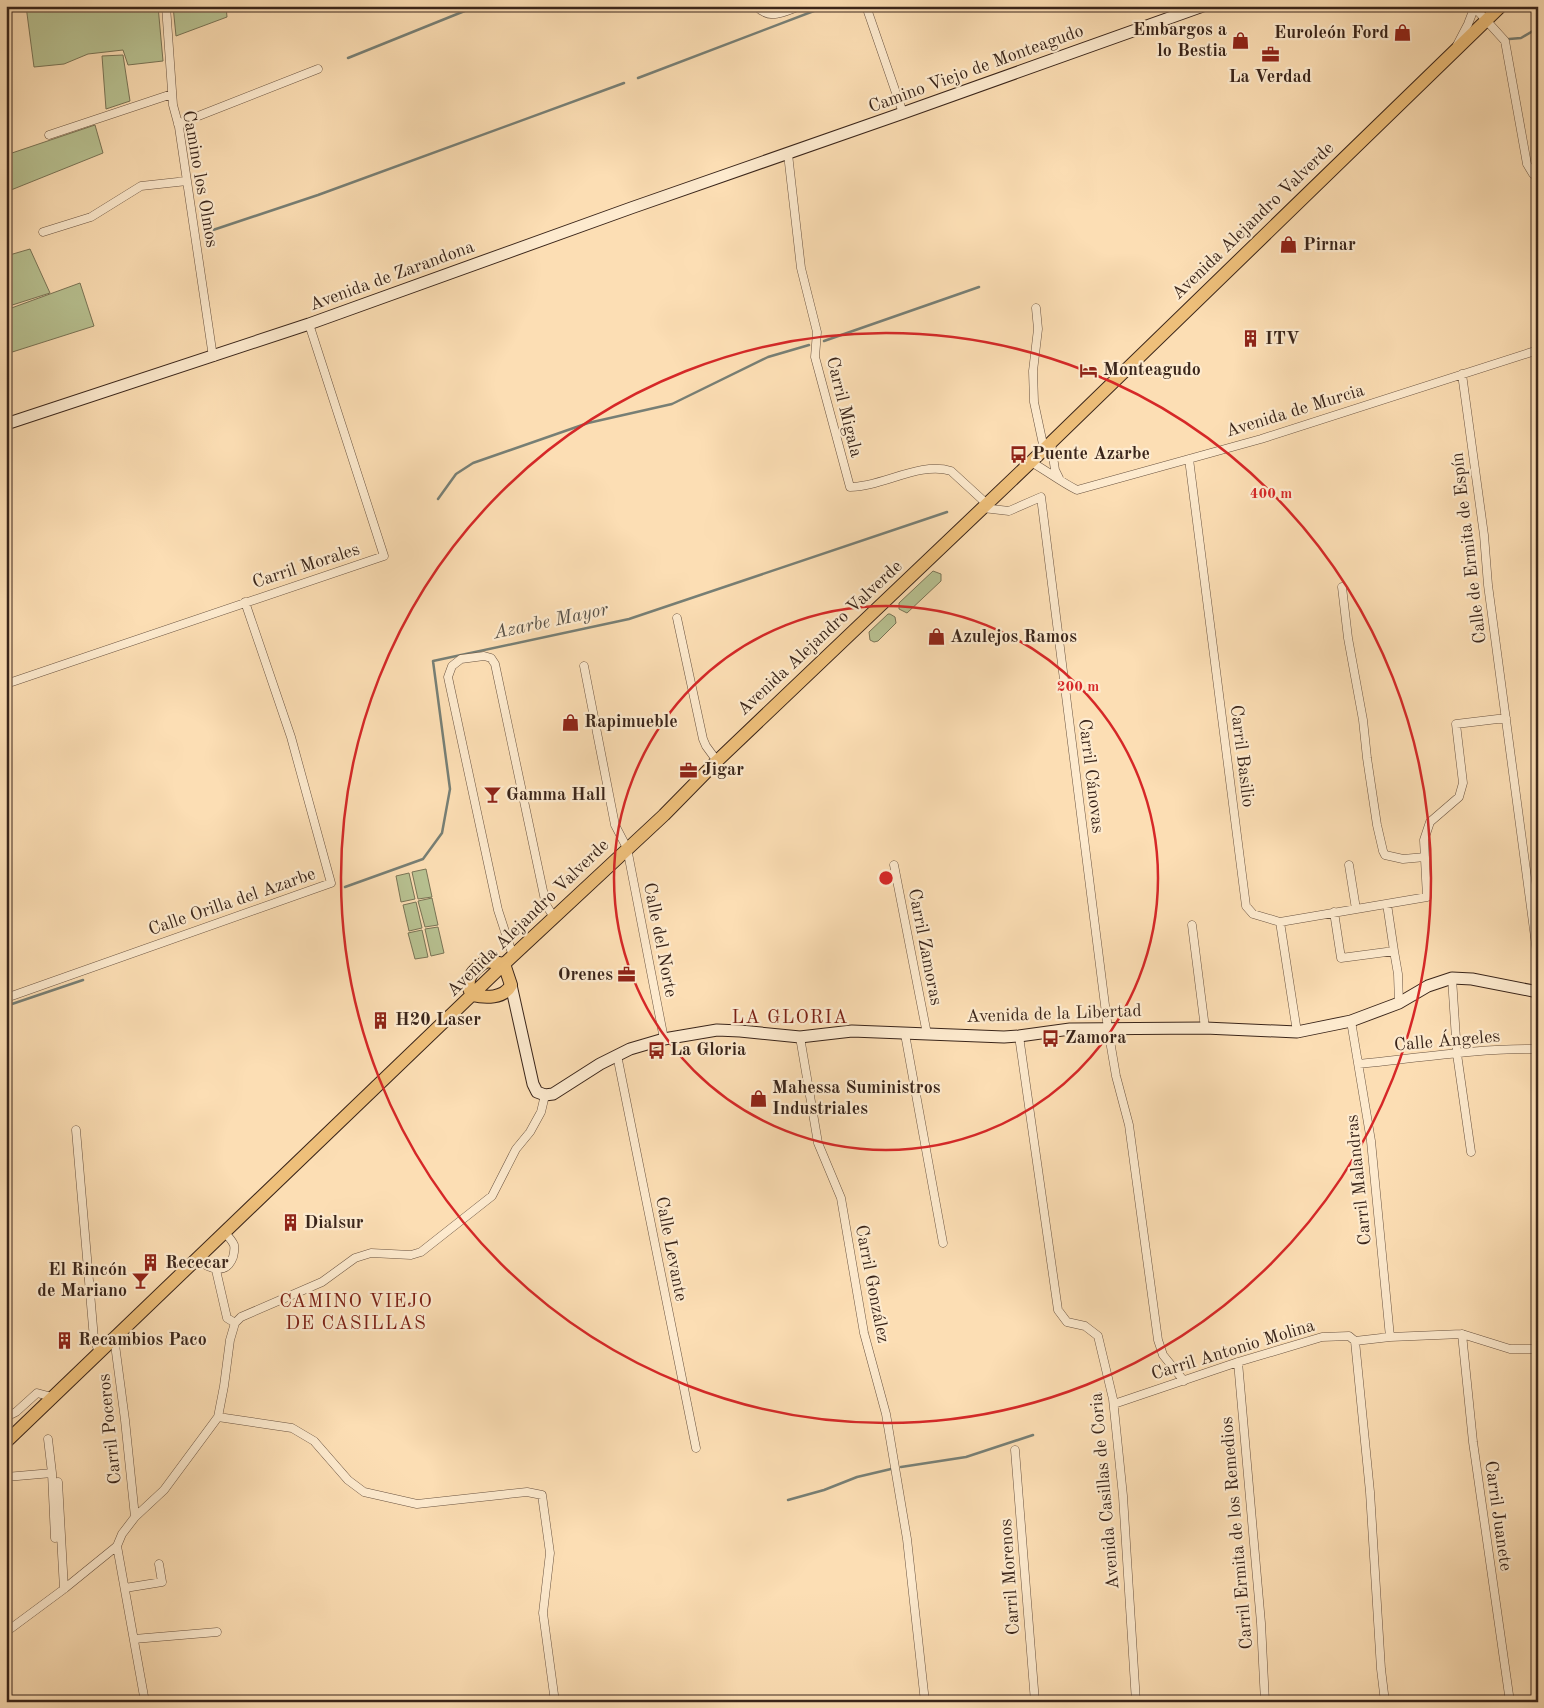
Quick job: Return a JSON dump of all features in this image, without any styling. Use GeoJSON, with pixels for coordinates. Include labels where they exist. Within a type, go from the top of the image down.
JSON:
{"type":"FeatureCollection","features":[{"type":"Feature","properties":{"kind":"main road","name":"Avenida Alejandro Valverde"},"geometry":{"type":"LineString","coordinates":[[6,1442],[472,994],[664,814],[717,761],[1031,462],[1492,12]]}},
{"type":"Feature","properties":{"kind":"main road"},"geometry":{"type":"LineString","coordinates":[[472,994],[481,997],[505,993],[511,985],[508,960]]}},
{"type":"Feature","properties":{"kind":"street","name":"Camino los Olmos"},"geometry":{"type":"LineString","coordinates":[[166,6],[173,105],[178,124],[213,356]]}},
{"type":"Feature","properties":{"kind":"street"},"geometry":{"type":"LineString","coordinates":[[756,6],[762,12],[773,15],[800,6]]}},
{"type":"Feature","properties":{"kind":"street"},"geometry":{"type":"LineString","coordinates":[[866,6],[903,113]]}},
{"type":"Feature","properties":{"kind":"street","name":"Camino Viejo de Monteagudo"},"geometry":{"type":"LineString","coordinates":[[788,154],[1204,6]]}},
{"type":"Feature","properties":{"kind":"street"},"geometry":{"type":"LineString","coordinates":[[1453,52],[1475,7],[1492,12],[1504,41],[1527,164],[1533,174],[1538,176]]}},
{"type":"Feature","properties":{"kind":"street"},"geometry":{"type":"LineString","coordinates":[[178,124],[318,69]]}},
{"type":"Feature","properties":{"kind":"street"},"geometry":{"type":"LineString","coordinates":[[49,135],[172,94]]}},
{"type":"Feature","properties":{"kind":"street","name":"Avenida de Zarandona"},"geometry":{"type":"LineString","coordinates":[[6,424],[309,324],[631,208],[788,154]]}},
{"type":"Feature","properties":{"kind":"street","name":"Carril Migala"},"geometry":{"type":"LineString","coordinates":[[788,154],[801,268],[817,332],[815,357],[850,487],[860,487],[915,472],[943,468],[951,470],[985,506]]}},
{"type":"Feature","properties":{"kind":"street"},"geometry":{"type":"LineString","coordinates":[[43,232],[90,217],[141,186],[187,181]]}},
{"type":"Feature","properties":{"kind":"street"},"geometry":{"type":"LineString","coordinates":[[1036,308],[1038,329],[1033,371],[1034,402],[1060,482]]}},
{"type":"Feature","properties":{"kind":"street","name":"Carril Morales"},"geometry":{"type":"LineString","coordinates":[[6,684],[384,556],[309,324]]}},
{"type":"Feature","properties":{"kind":"street","name":"Avenida de Murcia"},"geometry":{"type":"LineString","coordinates":[[1031,462],[1053,474],[1060,482],[1078,490],[1261,439],[1538,350]]}},
{"type":"Feature","properties":{"kind":"street","name":"Calle de Ermita de Espín"},"geometry":{"type":"LineString","coordinates":[[1462,374],[1538,960]]}},
{"type":"Feature","properties":{"kind":"street","name":"Carril Basilio"},"geometry":{"type":"LineString","coordinates":[[1189,459],[1246,906],[1253,914],[1280,922]]}},
{"type":"Feature","properties":{"kind":"street","name":"Carril Cánovas"},"geometry":{"type":"LineString","coordinates":[[985,506],[1009,511],[1041,497],[1108,1029],[1116,1076],[1129,1125],[1158,1340],[1163,1355],[1184,1381]]}},
{"type":"Feature","properties":{"kind":"street"},"geometry":{"type":"LineString","coordinates":[[1342,587],[1348,638],[1363,720],[1376,820],[1383,850],[1385,855],[1403,859],[1425,857]]}},
{"type":"Feature","properties":{"kind":"street","name":"Calle Orilla del Azarbe"},"geometry":{"type":"LineString","coordinates":[[6,998],[331,883],[291,737],[245,602]]}},
{"type":"Feature","properties":{"kind":"street"},"geometry":{"type":"LineString","coordinates":[[677,618],[703,739],[717,761]]}},
{"type":"Feature","properties":{"kind":"street"},"geometry":{"type":"LineString","coordinates":[[508,960],[448,678],[452,666],[461,659],[484,656],[491,658],[495,664],[546,905],[554,917]]}},
{"type":"Feature","properties":{"kind":"street","name":"Calle del Norte"},"geometry":{"type":"LineString","coordinates":[[584,666],[615,825],[627,848],[664,1038]]}},
{"type":"Feature","properties":{"kind":"street"},"geometry":{"type":"LineString","coordinates":[[1296,1032],[1280,922],[1427,897],[1424,840],[1430,822],[1459,797],[1463,783],[1456,724],[1506,718]]}},
{"type":"Feature","properties":{"kind":"street","name":"Carril Zamoras"},"geometry":{"type":"LineString","coordinates":[[894,865],[927,1034]]}},
{"type":"Feature","properties":{"kind":"street"},"geometry":{"type":"LineString","coordinates":[[1349,865],[1356,909]]}},
{"type":"Feature","properties":{"kind":"street"},"geometry":{"type":"LineString","coordinates":[[1387,904],[1398,974],[1399,1003]]}},
{"type":"Feature","properties":{"kind":"street"},"geometry":{"type":"LineString","coordinates":[[1334,912],[1341,958],[1394,951]]}},
{"type":"Feature","properties":{"kind":"street"},"geometry":{"type":"LineString","coordinates":[[1192,925],[1205,1028]]}},
{"type":"Feature","properties":{"kind":"street"},"geometry":{"type":"LineString","coordinates":[[1452,978],[1457,1054],[1471,1152]]}},
{"type":"Feature","properties":{"kind":"street","name":"Avenida de la Libertad"},"geometry":{"type":"LineString","coordinates":[[545,1095],[553,1094],[562,1089],[617,1055],[664,1038],[717,1030],[800,1037],[852,1031],[1019,1036],[1070,1029],[1205,1028],[1296,1032],[1351,1021],[1399,1003],[1428,986],[1452,978],[1472,979],[1538,992]]}},
{"type":"Feature","properties":{"kind":"street"},"geometry":{"type":"LineString","coordinates":[[6,1632],[64,1589],[117,1546],[122,1534],[135,1517],[164,1490],[218,1417],[230,1340],[235,1323],[241,1317],[322,1282],[355,1258],[370,1253],[411,1255],[421,1252],[492,1196],[516,1149],[530,1132],[541,1112],[545,1095],[537,1092],[533,1084],[511,985]]}},
{"type":"Feature","properties":{"kind":"street"},"geometry":{"type":"LineString","coordinates":[[496,996],[507,998],[515,1004]]}},
{"type":"Feature","properties":{"kind":"street","name":"Carril Malandras"},"geometry":{"type":"LineString","coordinates":[[1351,1021],[1371,1141],[1390,1337]]}},
{"type":"Feature","properties":{"kind":"street"},"geometry":{"type":"LineString","coordinates":[[905,1034],[943,1243]]}},
{"type":"Feature","properties":{"kind":"street","name":"Avenida Casillas de Coria"},"geometry":{"type":"LineString","coordinates":[[1019,1036],[1058,1310],[1068,1322],[1085,1326],[1098,1336],[1114,1404],[1124,1496],[1136,1702]]}},
{"type":"Feature","properties":{"kind":"street","name":"Carril González"},"geometry":{"type":"LineString","coordinates":[[800,1037],[818,1143],[841,1198],[864,1333],[886,1414],[908,1539],[925,1702]]}},
{"type":"Feature","properties":{"kind":"street","name":"Calle Ángeles"},"geometry":{"type":"LineString","coordinates":[[1359,1064],[1457,1054],[1538,1049]]}},
{"type":"Feature","properties":{"kind":"street","name":"Calle Levante"},"geometry":{"type":"LineString","coordinates":[[617,1055],[696,1448]]}},
{"type":"Feature","properties":{"kind":"street"},"geometry":{"type":"LineString","coordinates":[[76,1130],[94,1339],[99,1352]]}},
{"type":"Feature","properties":{"kind":"street"},"geometry":{"type":"LineString","coordinates":[[197,1258],[204,1266],[216,1270],[229,1264],[234,1252],[234,1244],[224,1232]]}},
{"type":"Feature","properties":{"kind":"street"},"geometry":{"type":"LineString","coordinates":[[216,1270],[228,1318],[235,1323]]}},
{"type":"Feature","properties":{"kind":"street","name":"Carril Antonio Molina"},"geometry":{"type":"LineString","coordinates":[[1114,1404],[1238,1362],[1322,1337],[1349,1336],[1354,1341],[1390,1337],[1462,1334],[1510,1349],[1538,1349]]}},
{"type":"Feature","properties":{"kind":"street","name":"Carril Juanete"},"geometry":{"type":"LineString","coordinates":[[1462,1334],[1473,1442],[1510,1702]]}},
{"type":"Feature","properties":{"kind":"street","name":"Carril Poceros"},"geometry":{"type":"LineString","coordinates":[[114,1337],[135,1517]]}},
{"type":"Feature","properties":{"kind":"street"},"geometry":{"type":"LineString","coordinates":[[1354,1341],[1370,1492],[1381,1669],[1385,1702]]}},
{"type":"Feature","properties":{"kind":"street","name":"Carril Ermita de los Remedios"},"geometry":{"type":"LineString","coordinates":[[1238,1362],[1261,1623],[1265,1702]]}},
{"type":"Feature","properties":{"kind":"street"},"geometry":{"type":"LineString","coordinates":[[6,1417],[16,1412],[37,1392],[52,1397]]}},
{"type":"Feature","properties":{"kind":"street"},"geometry":{"type":"LineString","coordinates":[[218,1417],[292,1428],[314,1441],[348,1480],[364,1492],[417,1504],[527,1492],[542,1495],[550,1553],[543,1613],[555,1702]]}},
{"type":"Feature","properties":{"kind":"street"},"geometry":{"type":"LineString","coordinates":[[48,1439],[52,1474],[55,1538]]}},
{"type":"Feature","properties":{"kind":"street","name":"Carril Morenos"},"geometry":{"type":"LineString","coordinates":[[1016,1450],[1035,1702]]}},
{"type":"Feature","properties":{"kind":"street"},"geometry":{"type":"LineString","coordinates":[[6,1477],[52,1474]]}},
{"type":"Feature","properties":{"kind":"street"},"geometry":{"type":"LineString","coordinates":[[58,1482],[64,1589]]}},
{"type":"Feature","properties":{"kind":"street"},"geometry":{"type":"LineString","coordinates":[[117,1546],[146,1702]]}},
{"type":"Feature","properties":{"kind":"street"},"geometry":{"type":"LineString","coordinates":[[125,1588],[162,1582],[159,1564]]}},
{"type":"Feature","properties":{"kind":"street"},"geometry":{"type":"LineString","coordinates":[[134,1639],[217,1632]]}},
{"type":"Feature","properties":{"kind":"green space"},"geometry":{"type":"Polygon","coordinates":[[[26,6],[158,6],[163,61],[128,65],[123,50],[88,54],[64,64],[34,67],[26,6]]]}},
{"type":"Feature","properties":{"kind":"green space"},"geometry":{"type":"Polygon","coordinates":[[[173,6],[226,6],[227,17],[176,36],[173,6]]]}},
{"type":"Feature","properties":{"kind":"green space"},"geometry":{"type":"Polygon","coordinates":[[[123,55],[130,101],[106,109],[102,56],[123,55]]]}},
{"type":"Feature","properties":{"kind":"green space"},"geometry":{"type":"Polygon","coordinates":[[[95,125],[103,153],[6,192],[6,155],[95,125]]]}},
{"type":"Feature","properties":{"kind":"green space"},"geometry":{"type":"Polygon","coordinates":[[[30,249],[50,293],[6,307],[6,256],[30,249]]]}},
{"type":"Feature","properties":{"kind":"green space"},"geometry":{"type":"Polygon","coordinates":[[[80,283],[94,326],[6,354],[6,310],[80,283]]]}},
{"type":"Feature","properties":{"kind":"green space"},"geometry":{"type":"Polygon","coordinates":[[[933,571],[941,574],[941,581],[907,613],[899,609],[899,603],[933,571]]]}},
{"type":"Feature","properties":{"kind":"green space"},"geometry":{"type":"Polygon","coordinates":[[[888,614],[895,617],[896,623],[878,641],[870,640],[869,632],[888,614]]]}},
{"type":"Feature","properties":{"kind":"green space"},"geometry":{"type":"Polygon","coordinates":[[[426,869],[432,897],[418,899],[412,872],[426,869]]]}},
{"type":"Feature","properties":{"kind":"green space"},"geometry":{"type":"Polygon","coordinates":[[[409,873],[415,899],[401,902],[396,876],[409,873]]]}},
{"type":"Feature","properties":{"kind":"green space"},"geometry":{"type":"Polygon","coordinates":[[[432,898],[438,925],[425,927],[418,901],[432,898]]]}},
{"type":"Feature","properties":{"kind":"green space"},"geometry":{"type":"Polygon","coordinates":[[[416,902],[422,928],[409,931],[403,905],[416,902]]]}},
{"type":"Feature","properties":{"kind":"green space"},"geometry":{"type":"Polygon","coordinates":[[[438,927],[444,953],[431,956],[425,929],[438,927]]]}},
{"type":"Feature","properties":{"kind":"green space"},"geometry":{"type":"Polygon","coordinates":[[[422,930],[428,957],[415,959],[408,933],[422,930]]]}},
{"type":"Feature","properties":{"kind":"waterway"},"geometry":{"type":"LineString","coordinates":[[348,58],[477,6]]}},
{"type":"Feature","properties":{"kind":"waterway"},"geometry":{"type":"LineString","coordinates":[[638,78],[827,6]]}},
{"type":"Feature","properties":{"kind":"waterway"},"geometry":{"type":"LineString","coordinates":[[1509,39],[1521,38],[1538,28]]}},
{"type":"Feature","properties":{"kind":"waterway"},"geometry":{"type":"LineString","coordinates":[[207,232],[318,195],[624,83]]}},
{"type":"Feature","properties":{"kind":"waterway"},"geometry":{"type":"LineString","coordinates":[[824,341],[979,287]]}},
{"type":"Feature","properties":{"kind":"waterway"},"geometry":{"type":"LineString","coordinates":[[438,499],[456,474],[473,463],[588,423],[672,404],[768,357],[809,345]]}},
{"type":"Feature","properties":{"kind":"waterway","name":"Azarbe Mayor"},"geometry":{"type":"LineString","coordinates":[[345,887],[423,859],[442,833],[450,789],[433,661],[629,619],[947,512]]}},
{"type":"Feature","properties":{"kind":"waterway","name":"Azarbe Mayor"},"geometry":{"type":"LineString","coordinates":[[6,1006],[83,980]]}},
{"type":"Feature","properties":{"kind":"waterway"},"geometry":{"type":"LineString","coordinates":[[901,1467],[966,1457],[1033,1435]]}},
{"type":"Feature","properties":{"kind":"waterway"},"geometry":{"type":"LineString","coordinates":[[788,1500],[824,1490],[857,1477],[891,1469]]}},
{"type":"Feature","properties":{"kind":"place","name":"Euroleón Ford"},"geometry":{"type":"Point","coordinates":[1403,33]}},
{"type":"Feature","properties":{"kind":"place","name":"Embargos a lo Bestia"},"geometry":{"type":"Point","coordinates":[1241,40]}},
{"type":"Feature","properties":{"kind":"place","name":"La Verdad"},"geometry":{"type":"Point","coordinates":[1270,54]}},
{"type":"Feature","properties":{"kind":"place","name":"Pirnar"},"geometry":{"type":"Point","coordinates":[1289,245]}},
{"type":"Feature","properties":{"kind":"place","name":"ITV"},"geometry":{"type":"Point","coordinates":[1251,339]}},
{"type":"Feature","properties":{"kind":"place","name":"Monteagudo"},"geometry":{"type":"Point","coordinates":[1089,370]}},
{"type":"Feature","properties":{"kind":"place","name":"Puente Azarbe"},"geometry":{"type":"Point","coordinates":[1018,454]}},
{"type":"Feature","properties":{"kind":"place","name":"Azulejos Ramos"},"geometry":{"type":"Point","coordinates":[936,637]}},
{"type":"Feature","properties":{"kind":"place","name":"Rapimueble"},"geometry":{"type":"Point","coordinates":[570,722]}},
{"type":"Feature","properties":{"kind":"place","name":"Jigar"},"geometry":{"type":"Point","coordinates":[688,770]}},
{"type":"Feature","properties":{"kind":"place","name":"Gamma Hall"},"geometry":{"type":"Point","coordinates":[492,795]}},
{"type":"Feature","properties":{"kind":"place","name":"Orenes"},"geometry":{"type":"Point","coordinates":[627,975]}},
{"type":"Feature","properties":{"kind":"place","name":"H20 Laser"},"geometry":{"type":"Point","coordinates":[381,1020]}},
{"type":"Feature","properties":{"kind":"place","name":"Zamora"},"geometry":{"type":"Point","coordinates":[1051,1038]}},
{"type":"Feature","properties":{"kind":"place","name":"La Gloria"},"geometry":{"type":"Point","coordinates":[656,1050]}},
{"type":"Feature","properties":{"kind":"place","name":"Mahessa Suministros Industriales"},"geometry":{"type":"Point","coordinates":[758,1098]}},
{"type":"Feature","properties":{"kind":"place","name":"Dialsur"},"geometry":{"type":"Point","coordinates":[290,1223]}},
{"type":"Feature","properties":{"kind":"place","name":"Rececar"},"geometry":{"type":"Point","coordinates":[151,1263]}},
{"type":"Feature","properties":{"kind":"place","name":"El Rincón de Mariano"},"geometry":{"type":"Point","coordinates":[141,1280]}},
{"type":"Feature","properties":{"kind":"place","name":"Recambios Paco"},"geometry":{"type":"Point","coordinates":[64,1340]}},
{"type":"Feature","properties":{"kind":"district","name":"LA GLORIA"},"geometry":{"type":"Point","coordinates":[790,1018]}},
{"type":"Feature","properties":{"kind":"district","name":"CAMINO VIEJO DE CASILLAS"},"geometry":{"type":"Point","coordinates":[356,1313]}}]}
